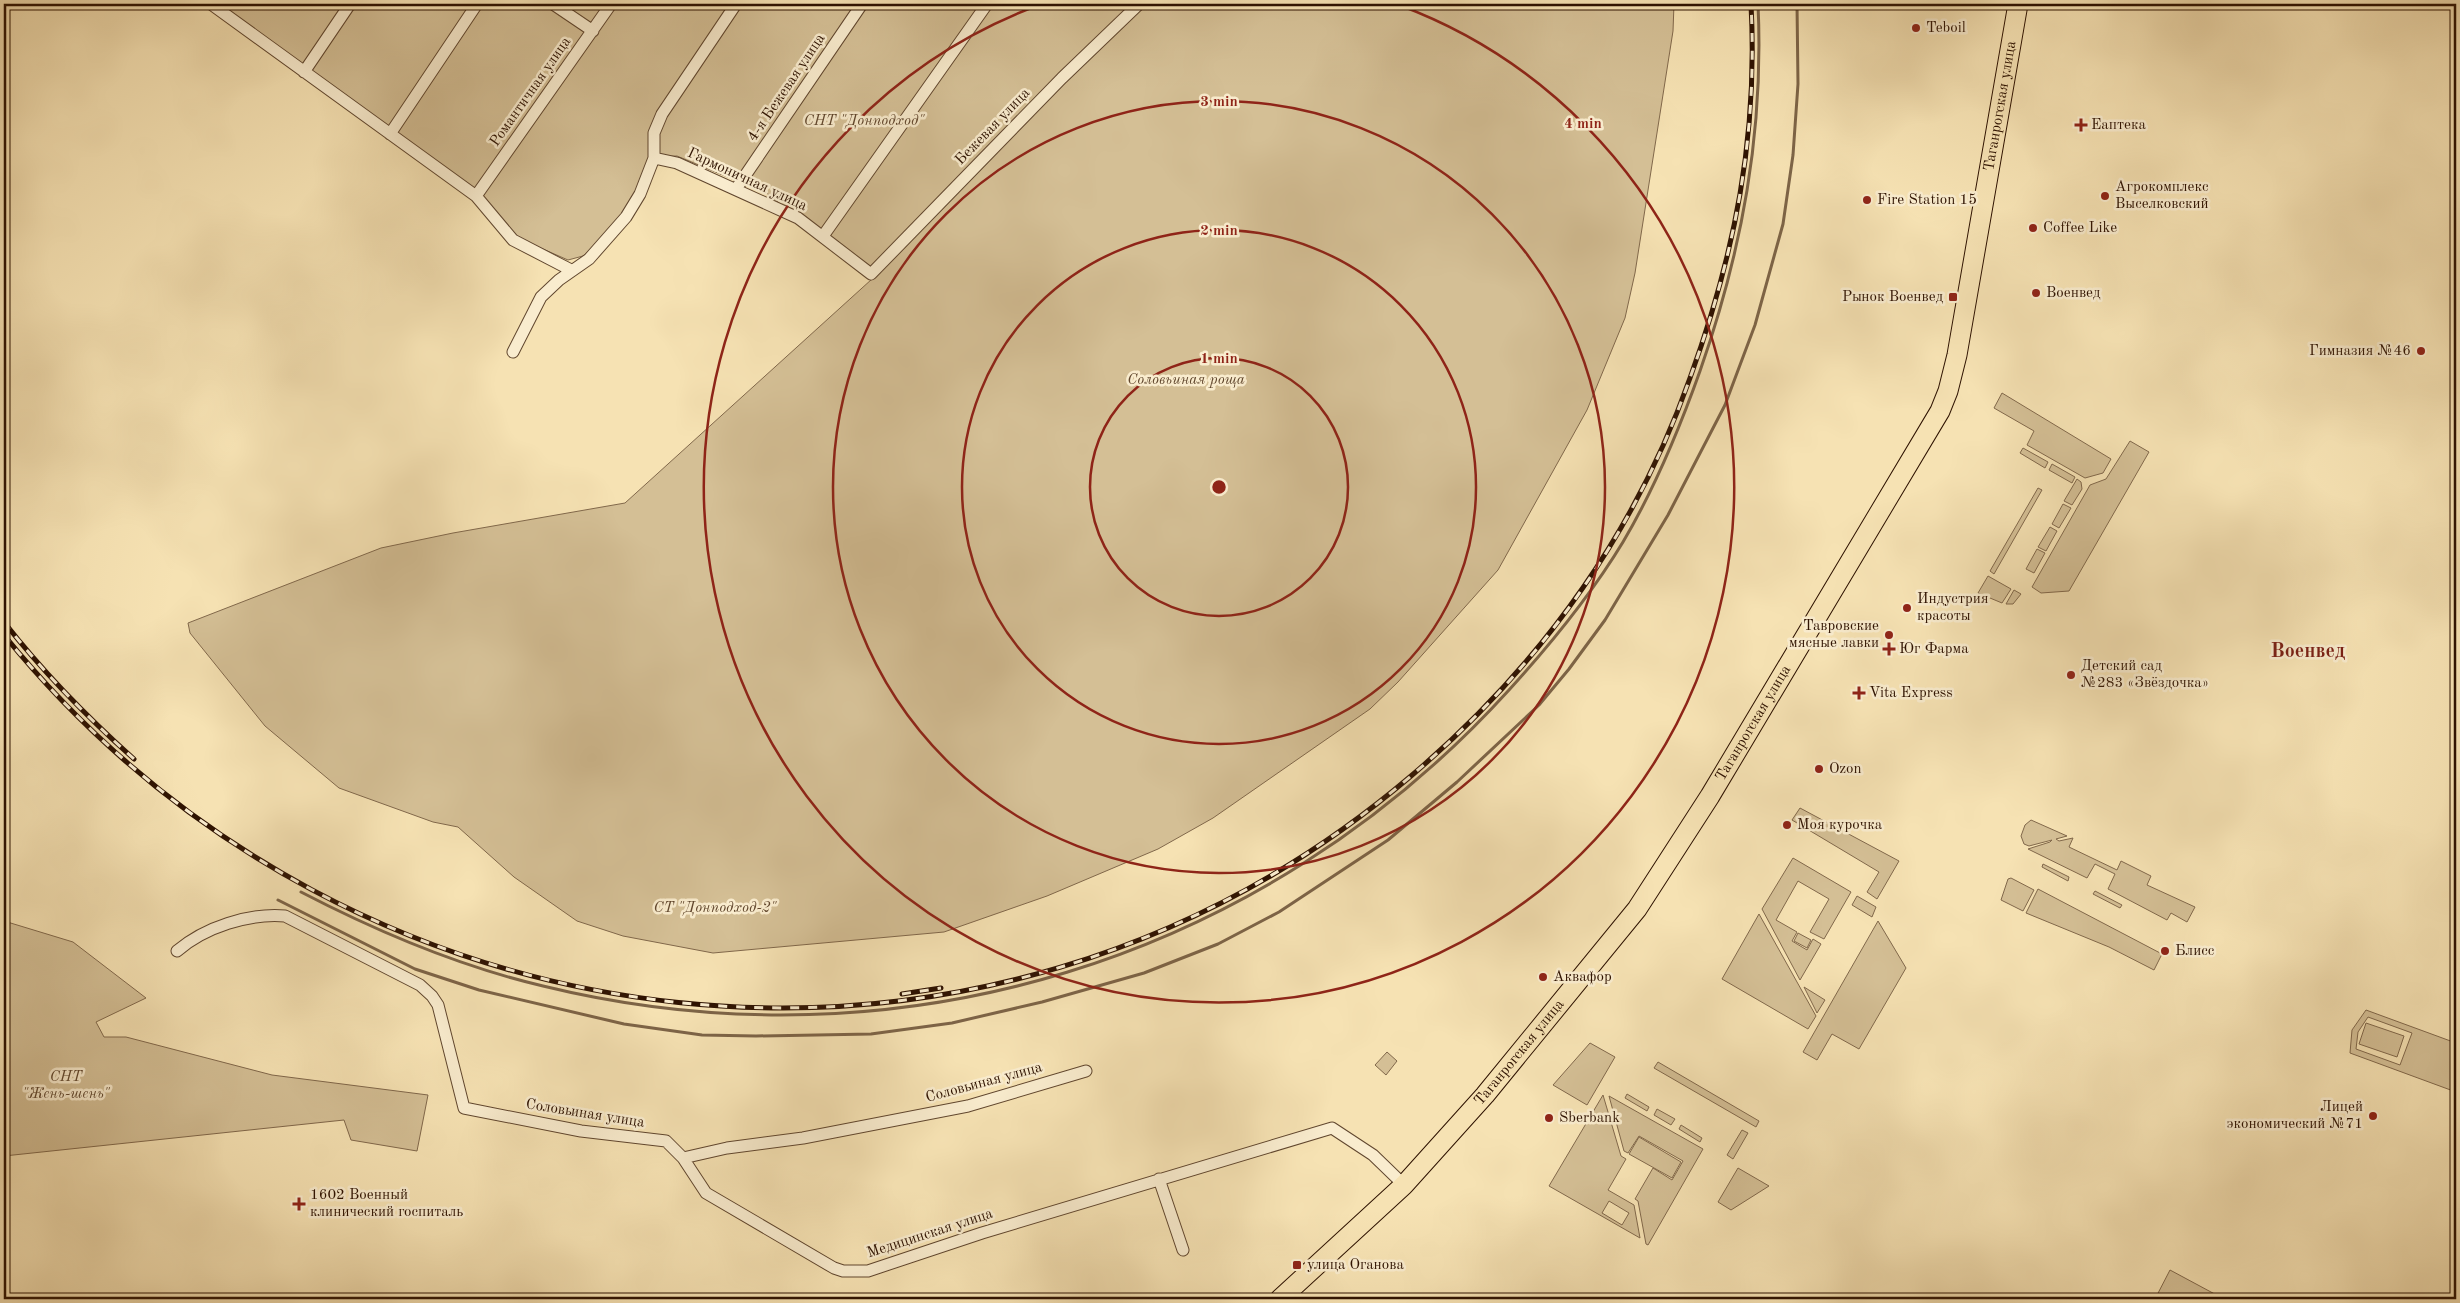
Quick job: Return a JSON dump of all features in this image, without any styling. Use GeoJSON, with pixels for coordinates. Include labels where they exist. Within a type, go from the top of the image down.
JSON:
{"type":"FeatureCollection","features":[{"type":"Feature","properties":{"kind":"main road","name":"Таганрогская улица"},"geometry":{"type":"LineString","coordinates":[[1733,768],[1940,411],[1948,391],[1957,355],[2018,4]]}},
{"type":"Feature","properties":{"kind":"main road","name":"Таганрогская улица"},"geometry":{"type":"LineString","coordinates":[[1298,1299],[1362,1242],[1408,1189],[1636,909],[1733,768],[1921,467],[1950,416],[1959,395],[1968,357],[2029,4]]}},
{"type":"Feature","properties":{"kind":"main road","name":"Таганрогская улица"},"geometry":{"type":"LineString","coordinates":[[1280,1299],[1408,1189]]}},
{"type":"Feature","properties":{"kind":"street"},"geometry":{"type":"LineString","coordinates":[[304,72],[350,4]]}},
{"type":"Feature","properties":{"kind":"street"},"geometry":{"type":"LineString","coordinates":[[390,134],[477,4]]}},
{"type":"Feature","properties":{"kind":"street"},"geometry":{"type":"LineString","coordinates":[[553,4],[592,31]]}},
{"type":"Feature","properties":{"kind":"street","name":"Романтичная улица"},"geometry":{"type":"LineString","coordinates":[[476,196],[611,4]]}},
{"type":"Feature","properties":{"kind":"street"},"geometry":{"type":"LineString","coordinates":[[513,352],[541,296],[571,270],[589,259],[626,217],[640,194],[654,158],[654,133],[662,114],[736,4]]}},
{"type":"Feature","properties":{"kind":"street","name":"4-я Бежевая улица"},"geometry":{"type":"LineString","coordinates":[[736,189],[862,4]]}},
{"type":"Feature","properties":{"kind":"street"},"geometry":{"type":"LineString","coordinates":[[823,236],[987,4]]}},
{"type":"Feature","properties":{"kind":"street","name":"Бежевая улица"},"geometry":{"type":"LineString","coordinates":[[871,274],[1137,4]]}},
{"type":"Feature","properties":{"kind":"street"},"geometry":{"type":"LineString","coordinates":[[218,6],[304,72],[476,196],[513,240],[571,270]]}},
{"type":"Feature","properties":{"kind":"street","name":"Гармоничная улица"},"geometry":{"type":"LineString","coordinates":[[654,158],[677,163],[798,218],[871,274]]}},
{"type":"Feature","properties":{"kind":"street","name":"Соловьиная улица"},"geometry":{"type":"LineString","coordinates":[[177,951],[190,940],[204,932],[264,914],[285,916],[420,984],[432,996],[438,1005],[464,1108],[581,1131],[666,1141],[683,1158],[727,1148],[803,1138],[968,1106],[1086,1071]]}},
{"type":"Feature","properties":{"kind":"street","name":"Медицинская улица"},"geometry":{"type":"LineString","coordinates":[[683,1158],[706,1192],[834,1268],[850,1272],[868,1271],[909,1256],[1332,1128],[1373,1156],[1408,1189]]}},
{"type":"Feature","properties":{"kind":"street"},"geometry":{"type":"LineString","coordinates":[[1159,1179],[1183,1250]]}},
{"type":"Feature","properties":{"kind":"green space","name":"Соловьиная роща"},"geometry":{"type":"Polygon","coordinates":[[[216,4],[1674,4],[1673,31],[1635,273],[1625,318],[1587,410],[1498,570],[1398,682],[1370,709],[1213,818],[1158,849],[1047,896],[944,932],[713,953],[623,936],[577,921],[514,877],[458,827],[433,822],[339,788],[265,726],[190,633],[188,623],[381,548],[453,533],[625,503],[872,279],[768,194],[677,156],[651,157],[638,192],[604,237],[583,256],[568,260],[520,239],[438,165],[216,4]]]}},
{"type":"Feature","properties":{"kind":"green space"},"geometry":{"type":"Polygon","coordinates":[[[2002,393],[2111,459],[2103,473],[2085,478],[2027,445],[2034,431],[1994,408],[2002,393]]]}},
{"type":"Feature","properties":{"kind":"green space"},"geometry":{"type":"Polygon","coordinates":[[[2130,441],[2149,452],[2069,591],[2041,593],[2032,587],[2090,485],[2106,479],[2130,441]]]}},
{"type":"Feature","properties":{"kind":"green space"},"geometry":{"type":"Polygon","coordinates":[[[2023,448],[2048,462],[2045,468],[2020,453],[2023,448]]]}},
{"type":"Feature","properties":{"kind":"green space"},"geometry":{"type":"Polygon","coordinates":[[[2052,464],[2075,477],[2072,483],[2049,470],[2052,464]]]}},
{"type":"Feature","properties":{"kind":"green space"},"geometry":{"type":"Polygon","coordinates":[[[2077,479],[2081,482],[2082,489],[2072,505],[2064,501],[2077,479]]]}},
{"type":"Feature","properties":{"kind":"green space"},"geometry":{"type":"Polygon","coordinates":[[[2038,488],[2042,490],[1994,574],[1990,571],[2038,488]]]}},
{"type":"Feature","properties":{"kind":"green space"},"geometry":{"type":"Polygon","coordinates":[[[2063,504],[2071,508],[2059,528],[2052,524],[2063,504]]]}},
{"type":"Feature","properties":{"kind":"green space"},"geometry":{"type":"Polygon","coordinates":[[[2050,527],[2057,531],[2046,551],[2038,547],[2050,527]]]}},
{"type":"Feature","properties":{"kind":"green space"},"geometry":{"type":"Polygon","coordinates":[[[2037,549],[2045,553],[2034,573],[2026,569],[2037,549]]]}},
{"type":"Feature","properties":{"kind":"green space"},"geometry":{"type":"Polygon","coordinates":[[[1988,576],[2011,589],[2002,603],[1978,593],[1988,576]]]}},
{"type":"Feature","properties":{"kind":"green space"},"geometry":{"type":"Polygon","coordinates":[[[2014,590],[2021,594],[2013,604],[2006,604],[2014,590]]]}},
{"type":"Feature","properties":{"kind":"green space"},"geometry":{"type":"Polygon","coordinates":[[[1800,808],[1899,861],[1877,899],[1867,892],[1879,872],[1792,820],[1800,808]]]}},
{"type":"Feature","properties":{"kind":"green space"},"geometry":{"type":"Polygon","coordinates":[[[2031,820],[2067,836],[2056,839],[2059,841],[2073,838],[2069,847],[2117,870],[2121,861],[2151,876],[2147,885],[2195,907],[2187,922],[2171,913],[2167,920],[2108,889],[2115,874],[2095,864],[2087,878],[2028,849],[2052,840],[2029,846],[2024,844],[2021,836],[2025,825],[2031,820]]]}},
{"type":"Feature","properties":{"kind":"green space"},"geometry":{"type":"Polygon","coordinates":[[[1793,858],[1851,892],[1824,939],[1810,932],[1829,899],[1798,881],[1776,920],[1797,932],[1792,941],[1807,950],[1813,939],[1821,944],[1800,980],[1762,909],[1793,858]]]}},
{"type":"Feature","properties":{"kind":"green space"},"geometry":{"type":"Polygon","coordinates":[[[2043,864],[2069,877],[2068,881],[2042,867],[2043,864]]]}},
{"type":"Feature","properties":{"kind":"green space"},"geometry":{"type":"Polygon","coordinates":[[[2011,878],[2034,890],[2023,911],[2001,900],[2008,879],[2011,878]]]}},
{"type":"Feature","properties":{"kind":"green space"},"geometry":{"type":"Polygon","coordinates":[[[2038,889],[2162,954],[2154,970],[2109,947],[2026,913],[2038,889]]]}},
{"type":"Feature","properties":{"kind":"green space"},"geometry":{"type":"Polygon","coordinates":[[[2095,891],[2122,905],[2120,908],[2093,894],[2095,891]]]}},
{"type":"Feature","properties":{"kind":"green space"},"geometry":{"type":"Polygon","coordinates":[[[1857,896],[1876,907],[1872,917],[1852,905],[1857,896]]]}},
{"type":"Feature","properties":{"kind":"green space"},"geometry":{"type":"Polygon","coordinates":[[[1759,914],[1816,1016],[1808,1029],[1722,979],[1759,914]]]}},
{"type":"Feature","properties":{"kind":"green space","name":"СНТ \"Жень-шень\""},"geometry":{"type":"Polygon","coordinates":[[[4,921],[73,942],[146,998],[96,1022],[104,1037],[126,1037],[272,1075],[428,1095],[417,1151],[351,1140],[344,1120],[4,1156],[4,921]]]}},
{"type":"Feature","properties":{"kind":"green space"},"geometry":{"type":"Polygon","coordinates":[[[1878,921],[1906,968],[1859,1049],[1832,1034],[1817,1060],[1803,1052],[1878,921]]]}},
{"type":"Feature","properties":{"kind":"green space"},"geometry":{"type":"Polygon","coordinates":[[[1798,933],[1811,940],[1807,948],[1794,941],[1798,933]]]}},
{"type":"Feature","properties":{"kind":"green space"},"geometry":{"type":"Polygon","coordinates":[[[1804,987],[1825,1000],[1817,1013],[1804,987]]]}},
{"type":"Feature","properties":{"kind":"green space"},"geometry":{"type":"Polygon","coordinates":[[[2366,1010],[2456,1043],[2456,1092],[2350,1053],[2352,1030],[2366,1010]],[[2368,1017],[2358,1032],[2356,1049],[2400,1065],[2412,1033],[2368,1017]]]}},
{"type":"Feature","properties":{"kind":"green space"},"geometry":{"type":"Polygon","coordinates":[[[2366,1023],[2404,1036],[2397,1057],[2359,1044],[2366,1023]]]}},
{"type":"Feature","properties":{"kind":"green space"},"geometry":{"type":"Polygon","coordinates":[[[1590,1043],[1615,1057],[1587,1105],[1553,1085],[1590,1043]]]}},
{"type":"Feature","properties":{"kind":"green space"},"geometry":{"type":"Polygon","coordinates":[[[1387,1052],[1397,1061],[1386,1075],[1375,1065],[1387,1052]]]}},
{"type":"Feature","properties":{"kind":"green space"},"geometry":{"type":"Polygon","coordinates":[[[1658,1062],[1759,1121],[1756,1127],[1654,1068],[1658,1062]]]}},
{"type":"Feature","properties":{"kind":"green space"},"geometry":{"type":"Polygon","coordinates":[[[1627,1094],[1649,1107],[1647,1111],[1625,1098],[1627,1094]]]}},
{"type":"Feature","properties":{"kind":"green space"},"geometry":{"type":"Polygon","coordinates":[[[1603,1095],[1621,1156],[1626,1159],[1608,1190],[1634,1205],[1640,1238],[1549,1186],[1603,1095]],[[1609,1201],[1602,1213],[1622,1225],[1629,1213],[1609,1201]]]}},
{"type":"Feature","properties":{"kind":"green space"},"geometry":{"type":"Polygon","coordinates":[[[1609,1096],[1703,1149],[1648,1245],[1646,1244],[1638,1201],[1635,1199],[1653,1168],[1672,1180],[1683,1161],[1639,1136],[1628,1153],[1624,1151],[1609,1096]]]}},
{"type":"Feature","properties":{"kind":"green space"},"geometry":{"type":"Polygon","coordinates":[[[1657,1109],[1675,1119],[1671,1125],[1654,1115],[1657,1109]]]}},
{"type":"Feature","properties":{"kind":"green space"},"geometry":{"type":"Polygon","coordinates":[[[1681,1125],[1702,1138],[1700,1142],[1679,1129],[1681,1125]]]}},
{"type":"Feature","properties":{"kind":"green space"},"geometry":{"type":"Polygon","coordinates":[[[1742,1130],[1748,1133],[1733,1159],[1727,1155],[1742,1130]]]}},
{"type":"Feature","properties":{"kind":"green space"},"geometry":{"type":"Polygon","coordinates":[[[1639,1137],[1681,1162],[1672,1178],[1629,1154],[1639,1137]]]}},
{"type":"Feature","properties":{"kind":"green space"},"geometry":{"type":"Polygon","coordinates":[[[1738,1168],[1769,1186],[1731,1210],[1718,1202],[1738,1168]]]}},
{"type":"Feature","properties":{"kind":"green space"},"geometry":{"type":"Polygon","coordinates":[[[2170,1270],[2224,1299],[2155,1299],[2170,1270]]]}},
{"type":"Feature","properties":{"kind":"waterway"},"geometry":{"type":"LineString","coordinates":[[301,892],[359,921],[449,958],[543,986],[676,1009],[809,1015],[940,1002],[1067,972],[1189,926],[1304,863],[1411,784],[1509,690],[1584,600],[1611,562],[1635,522],[1666,458],[1684,415],[1715,326],[1728,281],[1747,190],[1753,145],[1759,52],[1758,4]]}},
{"type":"Feature","properties":{"kind":"waterway"},"geometry":{"type":"LineString","coordinates":[[278,900],[415,969],[479,990],[624,1024],[702,1035],[756,1036],[871,1034],[952,1023],[1042,1002],[1144,973],[1218,944],[1279,912],[1388,840],[1457,782],[1539,705],[1569,669],[1605,620],[1668,515],[1725,405],[1755,325],[1783,224],[1793,155],[1798,84],[1797,4]]}},
{"type":"Feature","properties":{"kind":"railway"},"geometry":{"type":"LineString","coordinates":[[4,635],[147,779],[311,889],[490,964],[679,1002],[871,1004],[1061,967],[1243,892],[1411,776],[1501,690],[1541,644],[1578,596],[1611,545],[1641,492],[1667,436],[1690,378],[1720,286],[1731,240],[1747,148],[1751,101],[1751,4]]}},
{"type":"Feature","properties":{"kind":"railway"},"geometry":{"type":"LineString","coordinates":[[4,622],[66,694],[134,759]]}},
{"type":"Feature","properties":{"kind":"railway"},"geometry":{"type":"LineString","coordinates":[[902,994],[941,988]]}},
{"type":"Feature","properties":{"kind":"place","name":"Teboil"},"geometry":{"type":"Point","coordinates":[1916,28]}},
{"type":"Feature","properties":{"kind":"place","name":"Еаптека"},"geometry":{"type":"Point","coordinates":[2081,125]}},
{"type":"Feature","properties":{"kind":"place","name":"Агрокомплекс Выселковский"},"geometry":{"type":"Point","coordinates":[2105,196]}},
{"type":"Feature","properties":{"kind":"place","name":"Fire Station 15"},"geometry":{"type":"Point","coordinates":[1867,200]}},
{"type":"Feature","properties":{"kind":"place","name":"Coffee Like"},"geometry":{"type":"Point","coordinates":[2033,228]}},
{"type":"Feature","properties":{"kind":"place","name":"Военвед"},"geometry":{"type":"Point","coordinates":[2036,293]}},
{"type":"Feature","properties":{"kind":"place","name":"Рынок Военвед"},"geometry":{"type":"Point","coordinates":[1953,297]}},
{"type":"Feature","properties":{"kind":"place","name":"Гимназия №46"},"geometry":{"type":"Point","coordinates":[2421,351]}},
{"type":"Feature","properties":{"kind":"place","name":"Индустрия красоты"},"geometry":{"type":"Point","coordinates":[1907,608]}},
{"type":"Feature","properties":{"kind":"place","name":"Тавровские мясные лавки"},"geometry":{"type":"Point","coordinates":[1889,635]}},
{"type":"Feature","properties":{"kind":"place","name":"Юг Фарма"},"geometry":{"type":"Point","coordinates":[1889,649]}},
{"type":"Feature","properties":{"kind":"place","name":"Детский сад №283 «Звёздочка»"},"geometry":{"type":"Point","coordinates":[2071,675]}},
{"type":"Feature","properties":{"kind":"place","name":"Vita Express"},"geometry":{"type":"Point","coordinates":[1859,693]}},
{"type":"Feature","properties":{"kind":"place","name":"Ozon"},"geometry":{"type":"Point","coordinates":[1819,769]}},
{"type":"Feature","properties":{"kind":"place","name":"Моя курочка"},"geometry":{"type":"Point","coordinates":[1787,825]}},
{"type":"Feature","properties":{"kind":"place","name":"Блисс"},"geometry":{"type":"Point","coordinates":[2165,951]}},
{"type":"Feature","properties":{"kind":"place","name":"Аквафор"},"geometry":{"type":"Point","coordinates":[1543,977]}},
{"type":"Feature","properties":{"kind":"place","name":"Лицей экономический №71"},"geometry":{"type":"Point","coordinates":[2373,1116]}},
{"type":"Feature","properties":{"kind":"place","name":"Sberbank"},"geometry":{"type":"Point","coordinates":[1549,1118]}},
{"type":"Feature","properties":{"kind":"place","name":"1602 Военный клинический госпиталь"},"geometry":{"type":"Point","coordinates":[299,1204]}},
{"type":"Feature","properties":{"kind":"place","name":"улица Оганова"},"geometry":{"type":"Point","coordinates":[1297,1265]}},
{"type":"Feature","properties":{"kind":"district","name":"Военвед"},"geometry":{"type":"Point","coordinates":[2308,652]}},
{"type":"Feature","properties":{"kind":"park label","name":"СНТ \"Донподход\""},"geometry":{"type":"Point","coordinates":[864,121]}},
{"type":"Feature","properties":{"kind":"park label","name":"СТ \"Донподход-2\""},"geometry":{"type":"Point","coordinates":[715,908]}}]}
